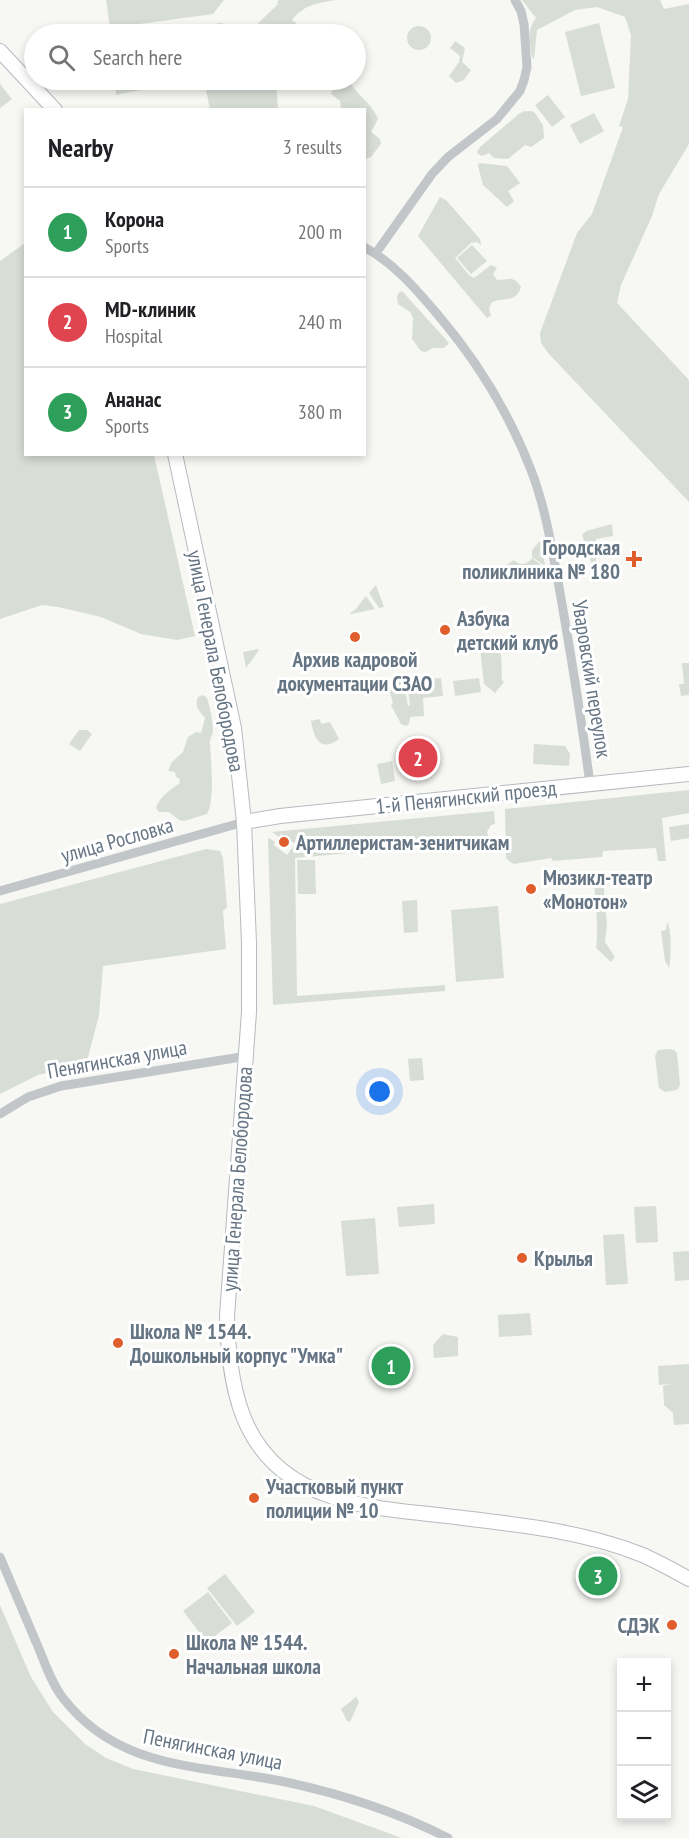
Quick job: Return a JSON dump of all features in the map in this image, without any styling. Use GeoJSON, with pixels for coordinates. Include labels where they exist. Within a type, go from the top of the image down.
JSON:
{"type":"FeatureCollection","features":[{"type":"Feature","properties":{"kind":"main road"},"geometry":{"type":"LineString","coordinates":[[0,51],[24,77]]}},
{"type":"Feature","properties":{"kind":"main road"},"geometry":{"type":"LineString","coordinates":[[36,90],[53,108]]}},
{"type":"Feature","properties":{"kind":"main road","name":"улица Генерала Белобородова"},"geometry":{"type":"LineString","coordinates":[[175,456],[229,701],[244,822],[250,972],[247,1056],[228,1291],[227,1338],[237,1403],[250,1432],[264,1452],[289,1476],[333,1498],[364,1505],[565,1533],[608,1543],[641,1554],[689,1579]]}},
{"type":"Feature","properties":{"kind":"main road","name":"1-й Пенягинский проезд"},"geometry":{"type":"LineString","coordinates":[[244,822],[280,816],[689,774]]}},
{"type":"Feature","properties":{"kind":"street"},"geometry":{"type":"LineString","coordinates":[[376,253],[432,174],[448,157],[497,119],[520,91],[525,74],[526,57],[524,24],[516,0]]}},
{"type":"Feature","properties":{"kind":"street","name":"Уваровский переулок"},"geometry":{"type":"LineString","coordinates":[[366,248],[376,253],[406,279],[472,357],[500,402],[532,472],[549,533],[567,631],[590,784]]}},
{"type":"Feature","properties":{"kind":"street","name":"улица Рословка"},"geometry":{"type":"LineString","coordinates":[[0,891],[244,822]]}},
{"type":"Feature","properties":{"kind":"street","name":"Пенягинская улица"},"geometry":{"type":"LineString","coordinates":[[0,1114],[28,1097],[61,1086],[247,1056]]}},
{"type":"Feature","properties":{"kind":"street","name":"Пенягинская улица"},"geometry":{"type":"LineString","coordinates":[[0,1557],[54,1684],[76,1714],[110,1742],[155,1759],[280,1781],[349,1798],[395,1814],[448,1838]]}},
{"type":"Feature","properties":{"kind":"shaded area"},"geometry":{"type":"Polygon","coordinates":[[[106,0],[224,0],[213,14],[139,24],[109,24],[106,0]]]}},
{"type":"Feature","properties":{"kind":"shaded area"},"geometry":{"type":"Polygon","coordinates":[[[279,0],[336,0],[317,4],[301,11],[292,20],[297,24],[257,24],[278,4],[279,0]]]}},
{"type":"Feature","properties":{"kind":"shaded area"},"geometry":{"type":"Polygon","coordinates":[[[522,0],[660,0],[664,9],[689,4],[689,144],[659,194],[652,216],[621,285],[617,303],[689,380],[689,502],[541,343],[540,333],[577,233],[592,214],[623,127],[619,126],[628,99],[631,35],[625,17],[597,7],[575,10],[537,30],[534,59],[530,37],[531,27],[536,18],[522,0]]]}},
{"type":"Feature","properties":{"kind":"shaded area"},"geometry":{"type":"Polygon","coordinates":[[[599,23],[615,88],[581,96],[565,32],[599,23]]]}},
{"type":"Feature","properties":{"kind":"shaded area"},"geometry":{"type":"Polygon","coordinates":[[[419,26],[424,27],[430,33],[430,43],[424,49],[419,50],[414,49],[408,43],[407,38],[408,33],[414,27],[419,26]]]}},
{"type":"Feature","properties":{"kind":"shaded area"},"geometry":{"type":"Polygon","coordinates":[[[455,41],[465,48],[462,62],[471,70],[464,80],[456,83],[449,76],[459,62],[460,56],[450,48],[455,41]]]}},
{"type":"Feature","properties":{"kind":"shaded area"},"geometry":{"type":"Polygon","coordinates":[[[0,84],[12,99],[0,108],[0,84]]]}},
{"type":"Feature","properties":{"kind":"shaded area"},"geometry":{"type":"Polygon","coordinates":[[[116,90],[140,90],[116,95],[116,90]]]}},
{"type":"Feature","properties":{"kind":"shaded area"},"geometry":{"type":"Polygon","coordinates":[[[206,90],[277,90],[278,108],[210,108],[206,90]]]}},
{"type":"Feature","properties":{"kind":"shaded area"},"geometry":{"type":"Polygon","coordinates":[[[332,90],[356,90],[376,114],[378,119],[371,132],[380,139],[381,144],[371,157],[366,159],[366,108],[341,108],[340,101],[331,94],[332,90]]]}},
{"type":"Feature","properties":{"kind":"shaded area"},"geometry":{"type":"Polygon","coordinates":[[[548,95],[565,117],[552,127],[535,105],[548,95]]]}},
{"type":"Feature","properties":{"kind":"shaded area"},"geometry":{"type":"Polygon","coordinates":[[[525,111],[532,111],[536,115],[543,125],[544,138],[531,147],[525,145],[508,159],[494,158],[489,153],[482,156],[478,154],[480,147],[525,111]]]}},
{"type":"Feature","properties":{"kind":"shaded area"},"geometry":{"type":"Polygon","coordinates":[[[594,113],[604,131],[580,144],[570,125],[594,113]]]}},
{"type":"Feature","properties":{"kind":"shaded area"},"geometry":{"type":"Polygon","coordinates":[[[479,163],[507,166],[520,183],[508,191],[514,201],[507,207],[483,185],[479,163]]]}},
{"type":"Feature","properties":{"kind":"shaded area"},"geometry":{"type":"Polygon","coordinates":[[[440,197],[446,200],[480,239],[481,245],[477,242],[471,243],[455,258],[469,275],[474,278],[491,265],[497,268],[493,274],[497,280],[513,280],[521,287],[513,297],[492,302],[489,308],[491,316],[487,318],[418,236],[440,197]]]}},
{"type":"Feature","properties":{"kind":"shaded area"},"geometry":{"type":"Polygon","coordinates":[[[24,244],[24,456],[154,456],[195,636],[177,640],[141,634],[101,617],[42,605],[0,619],[0,261],[24,244]]]}},
{"type":"Feature","properties":{"kind":"shaded area"},"geometry":{"type":"Polygon","coordinates":[[[472,245],[487,261],[471,274],[457,258],[472,245]]]}},
{"type":"Feature","properties":{"kind":"shaded area"},"geometry":{"type":"Polygon","coordinates":[[[402,291],[449,343],[444,348],[421,351],[412,339],[413,318],[410,312],[398,304],[397,297],[402,291]]]}},
{"type":"Feature","properties":{"kind":"shaded area"},"geometry":{"type":"Polygon","coordinates":[[[612,524],[613,536],[596,539],[596,568],[592,564],[582,535],[586,531],[612,524]]]}},
{"type":"Feature","properties":{"kind":"shaded area"},"geometry":{"type":"Polygon","coordinates":[[[540,541],[545,566],[532,557],[532,550],[540,541]]]}},
{"type":"Feature","properties":{"kind":"shaded area"},"geometry":{"type":"Polygon","coordinates":[[[532,558],[546,569],[540,569],[539,574],[481,581],[480,577],[497,571],[514,560],[523,564],[532,558]]]}},
{"type":"Feature","properties":{"kind":"shaded area"},"geometry":{"type":"Polygon","coordinates":[[[376,585],[384,607],[379,608],[369,593],[376,585]]]}},
{"type":"Feature","properties":{"kind":"shaded area"},"geometry":{"type":"Polygon","coordinates":[[[366,596],[375,609],[351,614],[350,613],[366,596]]]}},
{"type":"Feature","properties":{"kind":"shaded area"},"geometry":{"type":"Polygon","coordinates":[[[492,639],[496,642],[500,652],[504,682],[495,693],[484,684],[479,640],[492,639]]]}},
{"type":"Feature","properties":{"kind":"shaded area"},"geometry":{"type":"Polygon","coordinates":[[[259,650],[246,668],[243,652],[259,650]]]}},
{"type":"Feature","properties":{"kind":"shaded area"},"geometry":{"type":"Polygon","coordinates":[[[682,663],[689,663],[689,695],[681,696],[679,684],[684,684],[682,663]]]}},
{"type":"Feature","properties":{"kind":"shaded area"},"geometry":{"type":"Polygon","coordinates":[[[441,678],[443,696],[423,698],[424,716],[410,717],[409,724],[406,726],[401,724],[391,705],[393,703],[387,682],[404,681],[408,706],[410,705],[407,681],[441,678]]]}},
{"type":"Feature","properties":{"kind":"shaded area"},"geometry":{"type":"Polygon","coordinates":[[[479,678],[481,692],[455,696],[453,681],[479,678]]]}},
{"type":"Feature","properties":{"kind":"shaded area"},"geometry":{"type":"Polygon","coordinates":[[[203,695],[207,698],[213,727],[210,742],[211,800],[207,814],[184,821],[169,812],[159,812],[156,808],[165,794],[179,784],[180,779],[176,777],[175,772],[168,771],[172,762],[183,752],[188,737],[196,732],[201,733],[205,718],[199,711],[197,703],[198,697],[203,695]]]}},
{"type":"Feature","properties":{"kind":"shaded area"},"geometry":{"type":"Polygon","coordinates":[[[320,719],[321,724],[330,722],[339,739],[327,744],[319,742],[311,721],[320,719]]]}},
{"type":"Feature","properties":{"kind":"shaded area"},"geometry":{"type":"Polygon","coordinates":[[[79,730],[87,730],[92,734],[80,751],[69,744],[79,730]]]}},
{"type":"Feature","properties":{"kind":"shaded area"},"geometry":{"type":"Polygon","coordinates":[[[534,744],[565,746],[570,754],[569,766],[533,764],[534,744]]]}},
{"type":"Feature","properties":{"kind":"shaded area"},"geometry":{"type":"Polygon","coordinates":[[[392,761],[395,781],[381,784],[377,764],[392,761]]]}},
{"type":"Feature","properties":{"kind":"shaded area"},"geometry":{"type":"Polygon","coordinates":[[[689,790],[689,813],[662,818],[666,861],[658,861],[656,848],[603,851],[602,857],[553,861],[551,858],[514,864],[506,858],[505,809],[689,790]]]}},
{"type":"Feature","properties":{"kind":"shaded area"},"geometry":{"type":"Polygon","coordinates":[[[494,811],[495,824],[491,825],[487,832],[489,839],[295,858],[297,996],[445,985],[445,991],[273,1005],[268,839],[275,842],[274,845],[287,855],[295,844],[281,834],[279,837],[272,832],[494,811]]]}},
{"type":"Feature","properties":{"kind":"shaded area"},"geometry":{"type":"Polygon","coordinates":[[[689,824],[689,838],[671,841],[669,827],[689,824]]]}},
{"type":"Feature","properties":{"kind":"shaded area"},"geometry":{"type":"Polygon","coordinates":[[[206,849],[220,851],[223,858],[227,907],[223,911],[226,949],[103,966],[99,1015],[86,1065],[38,1075],[0,1094],[0,904],[206,849]]]}},
{"type":"Feature","properties":{"kind":"shaded area"},"geometry":{"type":"Polygon","coordinates":[[[297,860],[315,860],[316,894],[298,894],[297,860]]]}},
{"type":"Feature","properties":{"kind":"shaded area"},"geometry":{"type":"Polygon","coordinates":[[[603,878],[607,924],[605,942],[615,957],[611,962],[596,948],[594,880],[603,878]]]}},
{"type":"Feature","properties":{"kind":"shaded area"},"geometry":{"type":"Polygon","coordinates":[[[417,900],[418,932],[404,933],[402,901],[417,900]]]}},
{"type":"Feature","properties":{"kind":"shaded area"},"geometry":{"type":"Polygon","coordinates":[[[498,906],[504,978],[456,982],[451,910],[498,906]]]}},
{"type":"Feature","properties":{"kind":"shaded area"},"geometry":{"type":"Polygon","coordinates":[[[667,922],[671,951],[669,968],[665,961],[661,931],[666,930],[667,922]]]}},
{"type":"Feature","properties":{"kind":"shaded area"},"geometry":{"type":"Polygon","coordinates":[[[670,1049],[677,1053],[680,1085],[677,1090],[665,1092],[659,1088],[655,1056],[658,1050],[670,1049]]]}},
{"type":"Feature","properties":{"kind":"shaded area"},"geometry":{"type":"Polygon","coordinates":[[[422,1058],[424,1080],[410,1081],[408,1059],[422,1058]]]}},
{"type":"Feature","properties":{"kind":"shaded area"},"geometry":{"type":"Polygon","coordinates":[[[434,1204],[435,1224],[399,1227],[397,1207],[434,1204]]]}},
{"type":"Feature","properties":{"kind":"shaded area"},"geometry":{"type":"Polygon","coordinates":[[[656,1206],[658,1242],[636,1243],[634,1207],[656,1206]]]}},
{"type":"Feature","properties":{"kind":"shaded area"},"geometry":{"type":"Polygon","coordinates":[[[375,1218],[379,1274],[346,1276],[341,1221],[375,1218]]]}},
{"type":"Feature","properties":{"kind":"shaded area"},"geometry":{"type":"Polygon","coordinates":[[[624,1234],[628,1284],[606,1285],[603,1235],[624,1234]]]}},
{"type":"Feature","properties":{"kind":"shaded area"},"geometry":{"type":"Polygon","coordinates":[[[689,1251],[689,1280],[675,1281],[673,1252],[689,1251]]]}},
{"type":"Feature","properties":{"kind":"shaded area"},"geometry":{"type":"Polygon","coordinates":[[[530,1313],[532,1335],[499,1337],[498,1315],[530,1313]]]}},
{"type":"Feature","properties":{"kind":"shaded area"},"geometry":{"type":"Polygon","coordinates":[[[443,1334],[458,1337],[458,1356],[434,1358],[433,1345],[443,1334]]]}},
{"type":"Feature","properties":{"kind":"shaded area"},"geometry":{"type":"Polygon","coordinates":[[[689,1364],[689,1424],[674,1425],[673,1413],[664,1405],[663,1386],[671,1384],[659,1385],[658,1366],[689,1364]]]}},
{"type":"Feature","properties":{"kind":"shaded area"},"geometry":{"type":"Polygon","coordinates":[[[225,1574],[255,1612],[237,1626],[207,1588],[225,1574]]]}},
{"type":"Feature","properties":{"kind":"shaded area"},"geometry":{"type":"Polygon","coordinates":[[[208,1592],[232,1623],[207,1642],[183,1611],[208,1592]]]}},
{"type":"Feature","properties":{"kind":"shaded area"},"geometry":{"type":"Polygon","coordinates":[[[0,1605],[31,1677],[53,1712],[85,1744],[106,1758],[133,1769],[314,1806],[402,1838],[0,1838],[0,1605]]]}},
{"type":"Feature","properties":{"kind":"shaded area"},"geometry":{"type":"Polygon","coordinates":[[[356,1697],[359,1702],[350,1722],[347,1721],[341,1709],[356,1697]]]}},
{"type":"Feature","properties":{"kind":"place","name":"Городская поликлиника № 180"},"geometry":{"type":"Point","coordinates":[634,559]}},
{"type":"Feature","properties":{"kind":"place","name":"Азбука детский клуб"},"geometry":{"type":"Point","coordinates":[445,630]}},
{"type":"Feature","properties":{"kind":"place","name":"Архив кадровой документации СЗАО"},"geometry":{"type":"Point","coordinates":[355,637]}},
{"type":"Feature","properties":{"kind":"place","name":"MD-клиник"},"geometry":{"type":"Point","coordinates":[418,758]}},
{"type":"Feature","properties":{"kind":"place","name":"Артиллеристам-зенитчикам"},"geometry":{"type":"Point","coordinates":[284,842]}},
{"type":"Feature","properties":{"kind":"place","name":"Мюзикл-театр «Монотон»"},"geometry":{"type":"Point","coordinates":[531,889]}},
{"type":"Feature","properties":{"kind":"place","name":"Крылья"},"geometry":{"type":"Point","coordinates":[522,1258]}},
{"type":"Feature","properties":{"kind":"place","name":"Школа № 1544. Дошкольный корпус \"Умка\""},"geometry":{"type":"Point","coordinates":[118,1343]}},
{"type":"Feature","properties":{"kind":"place","name":"Корона"},"geometry":{"type":"Point","coordinates":[391,1366]}},
{"type":"Feature","properties":{"kind":"place","name":"Участковый пункт полиции № 10"},"geometry":{"type":"Point","coordinates":[254,1498]}},
{"type":"Feature","properties":{"kind":"place","name":"Ананас"},"geometry":{"type":"Point","coordinates":[598,1576]}},
{"type":"Feature","properties":{"kind":"place","name":"СДЭК"},"geometry":{"type":"Point","coordinates":[672,1625]}},
{"type":"Feature","properties":{"kind":"place","name":"Школа № 1544. Начальная школа"},"geometry":{"type":"Point","coordinates":[174,1654]}}]}
